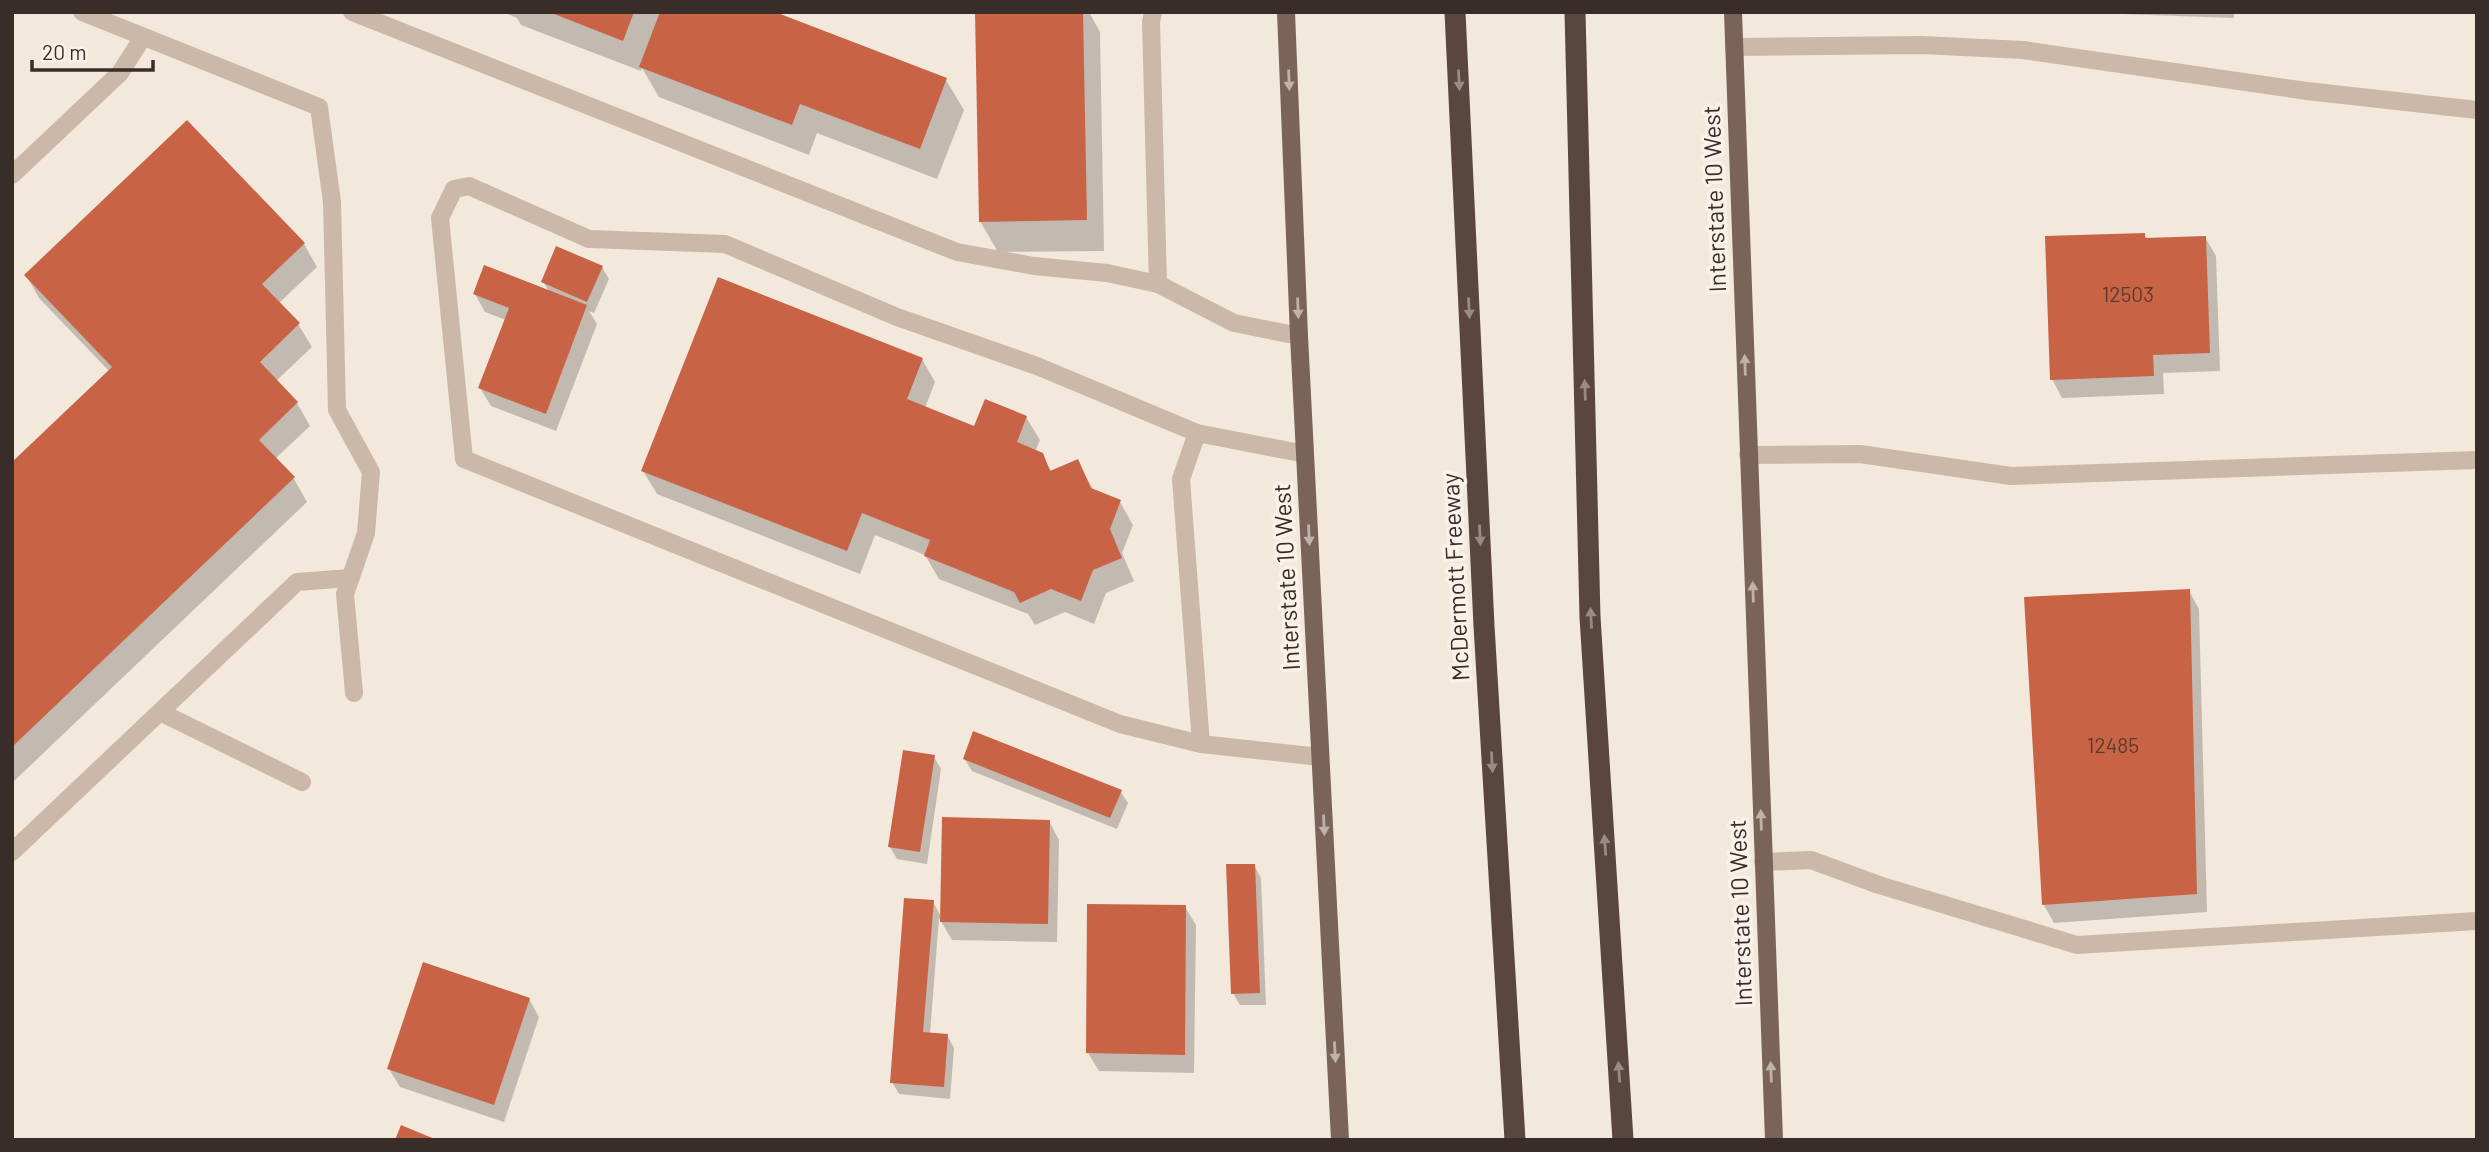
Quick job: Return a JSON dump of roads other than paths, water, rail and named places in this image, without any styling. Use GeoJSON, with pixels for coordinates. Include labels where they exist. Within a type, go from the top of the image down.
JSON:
{"type":"FeatureCollection","features":[{"type":"Feature","properties":{"kind":"highway","name":"McDermott Freeway"},"geometry":{"type":"LineString","coordinates":[[1455,12],[1485,640],[1515,1140]]}},
{"type":"Feature","properties":{"kind":"highway"},"geometry":{"type":"LineString","coordinates":[[1575,12],[1591,617],[1623,1140]]}},
{"type":"Feature","properties":{"kind":"main road","name":"Interstate 10 West"},"geometry":{"type":"LineString","coordinates":[[1286,12],[1299,336],[1340,1140]]}},
{"type":"Feature","properties":{"kind":"main road","name":"Interstate 10 West"},"geometry":{"type":"LineString","coordinates":[[1733,12],[1774,1140]]}},
{"type":"Feature","properties":{"kind":"lane"},"geometry":{"type":"LineString","coordinates":[[82,12],[319,107],[332,202],[337,410],[371,472],[366,533],[345,594],[354,693]]}},
{"type":"Feature","properties":{"kind":"lane"},"geometry":{"type":"LineString","coordinates":[[352,12],[957,252],[1034,266],[1107,273],[1158,284],[1234,323],[1299,336]]}},
{"type":"Feature","properties":{"kind":"lane"},"geometry":{"type":"LineString","coordinates":[[1153,12],[1151,22],[1158,284]]}},
{"type":"Feature","properties":{"kind":"lane"},"geometry":{"type":"LineString","coordinates":[[12,175],[120,73],[143,37]]}},
{"type":"Feature","properties":{"kind":"lane"},"geometry":{"type":"LineString","coordinates":[[1734,47],[1922,45],[2023,50],[2307,91],[2477,110]]}},
{"type":"Feature","properties":{"kind":"lane"},"geometry":{"type":"LineString","coordinates":[[1305,454],[1197,433],[1037,366],[897,317],[725,244],[589,239],[469,186],[454,189],[440,218],[464,459],[1120,724],[1201,744],[1320,757]]}},
{"type":"Feature","properties":{"kind":"lane"},"geometry":{"type":"LineString","coordinates":[[1197,433],[1181,479],[1201,744]]}},
{"type":"Feature","properties":{"kind":"lane"},"geometry":{"type":"LineString","coordinates":[[1748,455],[1860,454],[2011,476],[2477,460]]}},
{"type":"Feature","properties":{"kind":"lane"},"geometry":{"type":"LineString","coordinates":[[12,852],[296,582],[350,578]]}},
{"type":"Feature","properties":{"kind":"lane"},"geometry":{"type":"LineString","coordinates":[[160,712],[302,782]]}},
{"type":"Feature","properties":{"kind":"lane"},"geometry":{"type":"LineString","coordinates":[[1763,862],[1811,860],[1879,886],[2077,945],[2477,921]]}}]}
